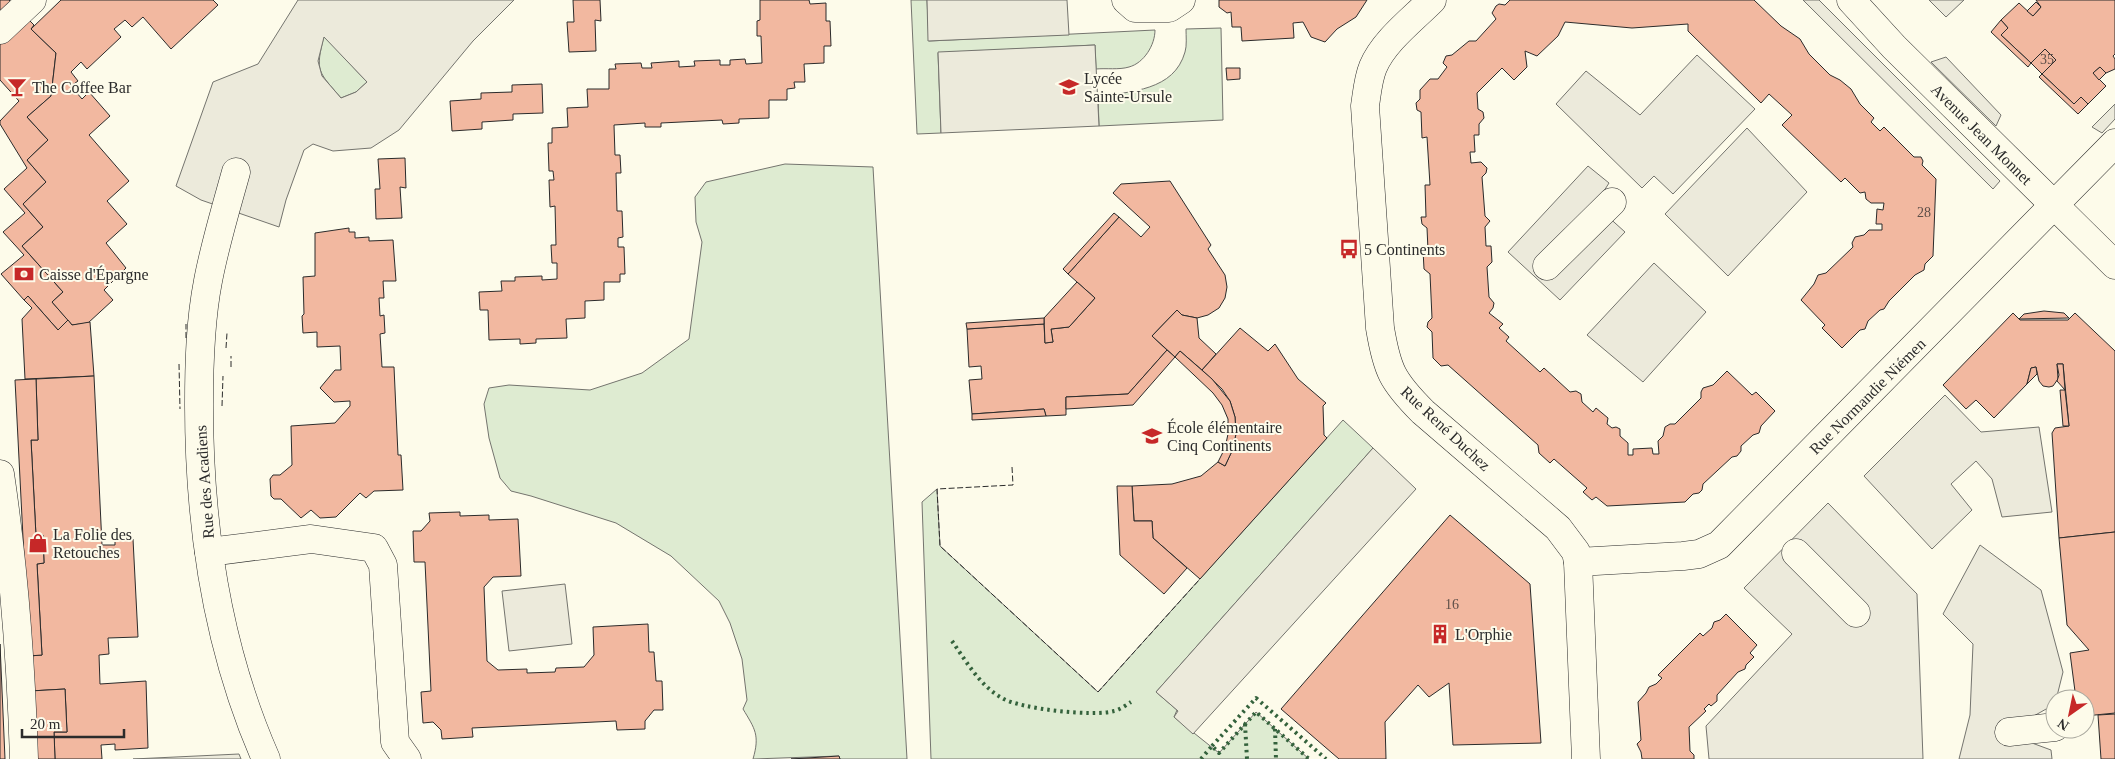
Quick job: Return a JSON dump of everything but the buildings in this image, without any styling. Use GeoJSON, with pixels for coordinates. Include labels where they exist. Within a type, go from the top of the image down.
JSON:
{"type":"FeatureCollection","features":[{"type":"Feature","properties":{"kind":"street"},"geometry":{"type":"LineString","coordinates":[[0,30],[32,0]]}},
{"type":"Feature","properties":{"kind":"street"},"geometry":{"type":"LineString","coordinates":[[1126,0],[1135,8],[1169,8],[1181,0]]}},
{"type":"Feature","properties":{"kind":"street","name":"Rue René Duchez"},"geometry":{"type":"LineString","coordinates":[[1432,0],[1382,52],[1373,67],[1365,106],[1380,328],[1384,354],[1389,370],[1408,397],[1429,418],[1558,528],[1576,552],[1578,562],[1586,759]]}},
{"type":"Feature","properties":{"kind":"street","name":"Avenue Jean Monnet"},"geometry":{"type":"LineString","coordinates":[[1851,0],[1894,46],[2115,265]]}},
{"type":"Feature","properties":{"kind":"street","name":"Rue Normandie Niémen"},"geometry":{"type":"LineString","coordinates":[[1578,562],[1700,554],[1719,545],[2115,143]]}},
{"type":"Feature","properties":{"kind":"street","name":"Rue des Acadiens"},"geometry":{"type":"LineString","coordinates":[[236,172],[208,282],[199,352],[199,458],[215,596],[235,680],[266,759]]}},
{"type":"Feature","properties":{"kind":"street"},"geometry":{"type":"LineString","coordinates":[[1547,266],[1612,202]]}},
{"type":"Feature","properties":{"kind":"street"},"geometry":{"type":"LineString","coordinates":[[0,474],[6,518],[21,686],[24,759]]}},
{"type":"Feature","properties":{"kind":"street"},"geometry":{"type":"LineString","coordinates":[[210,552],[311,539],[374,548],[383,565],[394,742],[407,759]]}},
{"type":"Feature","properties":{"kind":"street"},"geometry":{"type":"LineString","coordinates":[[1796,553],[1856,613]]}},
{"type":"Feature","properties":{"kind":"street"},"geometry":{"type":"LineString","coordinates":[[2009,732],[2045,728]]}},
{"type":"Feature","properties":{"kind":"green space"},"geometry":{"type":"Polygon","coordinates":[[[911,0],[927,0],[929,41],[1155,30],[1153,42],[1148,53],[1134,65],[1121,68],[1096,69],[1095,45],[938,53],[941,133],[917,134],[911,0]]]}},
{"type":"Feature","properties":{"kind":"green space"},"geometry":{"type":"Polygon","coordinates":[[[1221,28],[1223,120],[1099,126],[1098,97],[1150,87],[1161,82],[1171,75],[1179,65],[1186,50],[1186,29],[1221,28]]]}},
{"type":"Feature","properties":{"kind":"green space"},"geometry":{"type":"Polygon","coordinates":[[[324,36],[367,82],[356,92],[341,98],[323,76],[319,64],[324,36]]]}},
{"type":"Feature","properties":{"kind":"green space"},"geometry":{"type":"Polygon","coordinates":[[[785,164],[873,167],[907,759],[840,759],[839,756],[753,759],[756,738],[753,727],[743,709],[747,700],[742,659],[730,623],[719,601],[671,556],[616,523],[511,491],[500,478],[489,438],[484,404],[489,388],[509,385],[590,390],[642,373],[689,339],[702,242],[696,222],[695,197],[706,182],[785,164]]]}},
{"type":"Feature","properties":{"kind":"green space"},"geometry":{"type":"Polygon","coordinates":[[[1343,420],[1373,448],[1156,692],[1177,710],[1174,717],[1219,753],[1256,712],[1309,759],[931,759],[922,502],[937,489],[940,546],[1098,692],[1343,420]]]}},
{"type":"Feature","properties":{"kind":"shaded area"},"geometry":{"type":"Polygon","coordinates":[[[298,0],[514,0],[473,41],[399,130],[371,148],[333,151],[313,144],[304,150],[286,200],[279,227],[201,200],[176,186],[213,82],[258,64],[298,0]],[[324,37],[318,61],[322,76],[341,98],[356,92],[367,82],[324,37]]]}},
{"type":"Feature","properties":{"kind":"shaded area"},"geometry":{"type":"Polygon","coordinates":[[[927,0],[1067,0],[1069,35],[928,41],[927,0]]]}},
{"type":"Feature","properties":{"kind":"shaded area"},"geometry":{"type":"Polygon","coordinates":[[[1803,0],[1819,0],[2000,181],[1993,189],[1803,0]]]}},
{"type":"Feature","properties":{"kind":"shaded area"},"geometry":{"type":"Polygon","coordinates":[[[1929,0],[1964,0],[1946,17],[1929,0]]]}},
{"type":"Feature","properties":{"kind":"shaded area"},"geometry":{"type":"Polygon","coordinates":[[[1095,45],[1099,126],[941,133],[938,52],[1095,45]]]}},
{"type":"Feature","properties":{"kind":"shaded area"},"geometry":{"type":"Polygon","coordinates":[[[1697,55],[1755,109],[1673,194],[1654,176],[1642,188],[1556,104],[1586,71],[1640,115],[1697,55]]]}},
{"type":"Feature","properties":{"kind":"shaded area"},"geometry":{"type":"Polygon","coordinates":[[[1946,57],[2001,115],[1996,126],[1931,62],[1946,57]]]}},
{"type":"Feature","properties":{"kind":"shaded area"},"geometry":{"type":"Polygon","coordinates":[[[2115,104],[2115,119],[2102,133],[2092,127],[2115,104]]]}},
{"type":"Feature","properties":{"kind":"shaded area"},"geometry":{"type":"Polygon","coordinates":[[[1747,128],[1807,192],[1728,276],[1665,214],[1747,128]]]}},
{"type":"Feature","properties":{"kind":"shaded area"},"geometry":{"type":"Polygon","coordinates":[[[1588,166],[1609,183],[1595,205],[1625,232],[1560,300],[1508,252],[1588,166]]]}},
{"type":"Feature","properties":{"kind":"shaded area"},"geometry":{"type":"Polygon","coordinates":[[[1654,263],[1706,312],[1643,382],[1587,335],[1654,263]]]}},
{"type":"Feature","properties":{"kind":"shaded area"},"geometry":{"type":"Polygon","coordinates":[[[1945,395],[1981,432],[2039,427],[2052,512],[2002,517],[1992,479],[1976,461],[1951,484],[1972,510],[1932,549],[1864,476],[1945,395]]]}},
{"type":"Feature","properties":{"kind":"shaded area"},"geometry":{"type":"Polygon","coordinates":[[[1373,448],[1416,489],[1193,734],[1174,717],[1178,711],[1156,692],[1373,448]]]}},
{"type":"Feature","properties":{"kind":"shaded area"},"geometry":{"type":"Polygon","coordinates":[[[1828,503],[1917,594],[1923,759],[1709,759],[1706,726],[1792,634],[1744,588],[1828,503]]]}},
{"type":"Feature","properties":{"kind":"shaded area"},"geometry":{"type":"Polygon","coordinates":[[[1980,545],[2041,590],[2063,672],[2059,689],[2045,689],[2045,710],[2032,717],[2032,743],[2051,750],[2052,759],[1959,759],[1970,715],[1973,644],[1943,614],[1980,545]]]}},
{"type":"Feature","properties":{"kind":"shaded area"},"geometry":{"type":"Polygon","coordinates":[[[565,584],[572,644],[509,651],[502,591],[565,584]]]}},
{"type":"Feature","properties":{"kind":"shaded area"},"geometry":{"type":"Polygon","coordinates":[[[239,754],[241,759],[133,759],[239,754]]]}},
{"type":"Feature","properties":{"kind":"hedge"},"geometry":{"type":"LineString","coordinates":[[952,641],[987,687],[1011,702],[1040,709],[1091,713],[1104,713],[1121,709],[1131,702]]}},
{"type":"Feature","properties":{"kind":"hedge"},"geometry":{"type":"LineString","coordinates":[[1212,746],[1256,698],[1326,759]]}},
{"type":"Feature","properties":{"kind":"hedge"},"geometry":{"type":"LineString","coordinates":[[1201,759],[1212,746],[1219,753],[1256,712],[1309,759]]}},
{"type":"Feature","properties":{"kind":"hedge"},"geometry":{"type":"LineString","coordinates":[[1245,724],[1247,759]]}},
{"type":"Feature","properties":{"kind":"hedge"},"geometry":{"type":"LineString","coordinates":[[1275,729],[1276,759]]}},
{"type":"Feature","properties":{"kind":"fence"},"geometry":{"type":"LineString","coordinates":[[186,324],[186,338]]}},
{"type":"Feature","properties":{"kind":"fence"},"geometry":{"type":"LineString","coordinates":[[226,348],[227,333]]}},
{"type":"Feature","properties":{"kind":"fence"},"geometry":{"type":"LineString","coordinates":[[231,356],[231,367]]}},
{"type":"Feature","properties":{"kind":"fence"},"geometry":{"type":"LineString","coordinates":[[179,364],[180,409]]}},
{"type":"Feature","properties":{"kind":"fence"},"geometry":{"type":"LineString","coordinates":[[222,406],[223,376]]}},
{"type":"Feature","properties":{"kind":"fence"},"geometry":{"type":"LineString","coordinates":[[1012,467],[1013,485],[937,489],[940,546],[1098,692],[1200,579]]}},
{"type":"Feature","properties":{"kind":"place","name":"The Coffee Bar"},"geometry":{"type":"Point","coordinates":[17,87]}},
{"type":"Feature","properties":{"kind":"place","name":"Lycée Sainte-Ursule"},"geometry":{"type":"Point","coordinates":[1069,87]}},
{"type":"Feature","properties":{"kind":"place","name":"5 Continents"},"geometry":{"type":"Point","coordinates":[1349,249]}},
{"type":"Feature","properties":{"kind":"place","name":"Caisse d'Épargne"},"geometry":{"type":"Point","coordinates":[24,274]}},
{"type":"Feature","properties":{"kind":"place","name":"École élémentaire Cinq Continents"},"geometry":{"type":"Point","coordinates":[1152,436]}},
{"type":"Feature","properties":{"kind":"place","name":"La Folie des Retouches"},"geometry":{"type":"Point","coordinates":[38,543]}},
{"type":"Feature","properties":{"kind":"place","name":"L'Orphie"},"geometry":{"type":"Point","coordinates":[1440,634]}}]}
